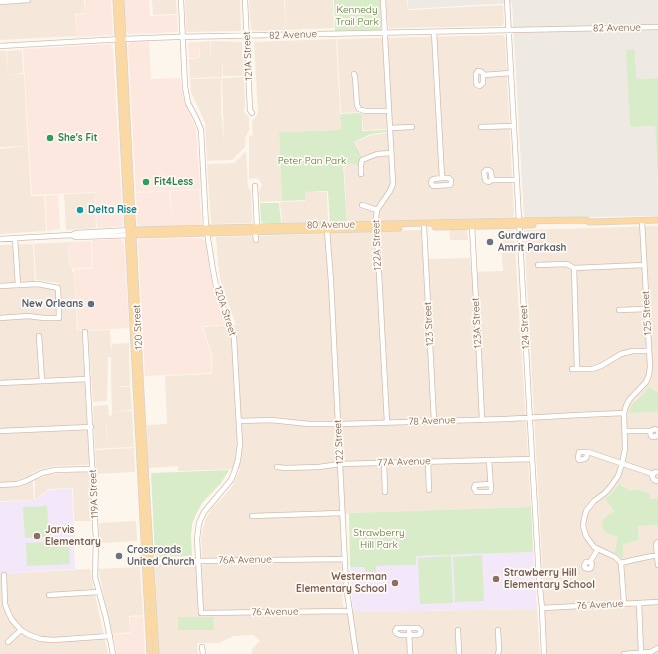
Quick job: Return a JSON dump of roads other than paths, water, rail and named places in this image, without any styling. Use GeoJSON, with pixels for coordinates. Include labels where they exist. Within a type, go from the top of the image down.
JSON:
{"type":"FeatureCollection","features":[{"type":"Feature","properties":{"kind":"main road","name":"120 Street"},"geometry":{"type":"LineString","coordinates":[[116,0],[128,128],[135,371],[137,375],[142,414],[145,470],[150,654]]}},
{"type":"Feature","properties":{"kind":"main road","name":"120 Street"},"geometry":{"type":"LineString","coordinates":[[121,0],[120,39],[122,118],[131,233],[139,392],[140,454],[156,654]]}},
{"type":"Feature","properties":{"kind":"main road"},"geometry":{"type":"LineString","coordinates":[[122,118],[125,126],[128,128]]}},
{"type":"Feature","properties":{"kind":"main road"},"geometry":{"type":"LineString","coordinates":[[123,134],[125,135],[128,143]]}},
{"type":"Feature","properties":{"kind":"main road","name":"80 Avenue"},"geometry":{"type":"LineString","coordinates":[[207,231],[239,232],[242,230],[289,226],[424,227],[586,220],[590,222],[658,220]]}},
{"type":"Feature","properties":{"kind":"main road"},"geometry":{"type":"LineString","coordinates":[[472,226],[485,222]]}},
{"type":"Feature","properties":{"kind":"main road","name":"80 Avenue"},"geometry":{"type":"LineString","coordinates":[[131,233],[327,230],[436,223],[520,223]]}},
{"type":"Feature","properties":{"kind":"main road"},"geometry":{"type":"LineString","coordinates":[[424,227],[436,223]]}},
{"type":"Feature","properties":{"kind":"main road"},"geometry":{"type":"LineString","coordinates":[[140,454],[145,470]]}},
{"type":"Feature","properties":{"kind":"street"},"geometry":{"type":"LineString","coordinates":[[0,2],[28,0]]}},
{"type":"Feature","properties":{"kind":"street","name":"120A Street"},"geometry":{"type":"LineString","coordinates":[[181,0],[185,87],[188,103],[196,118],[200,130],[207,231],[216,286],[234,338],[240,444],[238,460],[231,480],[204,512],[199,523],[196,539],[201,613]]}},
{"type":"Feature","properties":{"kind":"street","name":"121A Street"},"geometry":{"type":"LineString","coordinates":[[245,0],[250,110],[252,113]]}},
{"type":"Feature","properties":{"kind":"street","name":"122A Street"},"geometry":{"type":"LineString","coordinates":[[383,0],[393,182],[392,187],[377,210],[376,226],[387,422]]}},
{"type":"Feature","properties":{"kind":"street","name":"124 Street"},"geometry":{"type":"LineString","coordinates":[[507,0],[544,654]]}},
{"type":"Feature","properties":{"kind":"street","name":"82 Avenue"},"geometry":{"type":"LineString","coordinates":[[0,46],[120,39],[246,35],[658,27]]}},
{"type":"Feature","properties":{"kind":"street"},"geometry":{"type":"LineString","coordinates":[[434,32],[442,178]]}},
{"type":"Feature","properties":{"kind":"street"},"geometry":{"type":"LineString","coordinates":[[483,75],[512,73]]}},
{"type":"Feature","properties":{"kind":"street"},"geometry":{"type":"LineString","coordinates":[[354,74],[357,105],[360,110],[389,111]]}},
{"type":"Feature","properties":{"kind":"street"},"geometry":{"type":"LineString","coordinates":[[481,127],[514,126]]}},
{"type":"Feature","properties":{"kind":"street"},"geometry":{"type":"LineString","coordinates":[[390,128],[412,127]]}},
{"type":"Feature","properties":{"kind":"street"},"geometry":{"type":"LineString","coordinates":[[361,174],[360,166],[362,160],[379,153],[391,153]]}},
{"type":"Feature","properties":{"kind":"street"},"geometry":{"type":"LineString","coordinates":[[492,180],[517,180]]}},
{"type":"Feature","properties":{"kind":"street"},"geometry":{"type":"LineString","coordinates":[[255,186],[256,240]]}},
{"type":"Feature","properties":{"kind":"street"},"geometry":{"type":"LineString","coordinates":[[362,205],[377,210]]}},
{"type":"Feature","properties":{"kind":"street","name":"125 Street"},"geometry":{"type":"LineString","coordinates":[[624,413],[629,400],[646,382],[649,375],[650,366],[642,221]]}},
{"type":"Feature","properties":{"kind":"street","name":"123A Street"},"geometry":{"type":"LineString","coordinates":[[472,226],[482,419]]}},
{"type":"Feature","properties":{"kind":"street","name":"123 Street"},"geometry":{"type":"LineString","coordinates":[[424,227],[434,421]]}},
{"type":"Feature","properties":{"kind":"street","name":"122 Street"},"geometry":{"type":"LineString","coordinates":[[327,230],[344,559],[349,611],[356,654]]}},
{"type":"Feature","properties":{"kind":"street","name":"80 Avenue"},"geometry":{"type":"LineString","coordinates":[[0,239],[72,236],[76,233],[131,233]]}},
{"type":"Feature","properties":{"kind":"street"},"geometry":{"type":"LineString","coordinates":[[15,238],[18,285]]}},
{"type":"Feature","properties":{"kind":"street"},"geometry":{"type":"LineString","coordinates":[[538,265],[567,264],[574,268],[644,265]]}},
{"type":"Feature","properties":{"kind":"street"},"geometry":{"type":"LineString","coordinates":[[574,268],[575,369],[592,369],[601,366],[621,354],[633,351],[649,351]]}},
{"type":"Feature","properties":{"kind":"street"},"geometry":{"type":"LineString","coordinates":[[0,286],[38,284],[58,288],[59,318],[28,316],[0,318]]}},
{"type":"Feature","properties":{"kind":"street"},"geometry":{"type":"LineString","coordinates":[[619,310],[647,309]]}},
{"type":"Feature","properties":{"kind":"street","name":"119A Street"},"geometry":{"type":"LineString","coordinates":[[85,332],[96,540],[95,577],[113,654]]}},
{"type":"Feature","properties":{"kind":"street"},"geometry":{"type":"LineString","coordinates":[[39,336],[42,381]]}},
{"type":"Feature","properties":{"kind":"street"},"geometry":{"type":"LineString","coordinates":[[0,383],[88,379]]}},
{"type":"Feature","properties":{"kind":"street"},"geometry":{"type":"LineString","coordinates":[[624,413],[625,449],[618,476],[605,493],[594,501],[586,511],[583,526],[586,536],[594,547],[615,557],[621,563],[624,604]]}},
{"type":"Feature","properties":{"kind":"street","name":"78 Avenue"},"geometry":{"type":"LineString","coordinates":[[239,421],[278,420],[309,424],[338,424],[530,418],[579,414],[624,413]]}},
{"type":"Feature","properties":{"kind":"street"},"geometry":{"type":"LineString","coordinates":[[0,431],[90,427]]}},
{"type":"Feature","properties":{"kind":"street"},"geometry":{"type":"LineString","coordinates":[[625,431],[650,431],[655,429],[658,430],[658,434]]}},
{"type":"Feature","properties":{"kind":"street"},"geometry":{"type":"LineString","coordinates":[[588,452],[653,474],[658,472]]}},
{"type":"Feature","properties":{"kind":"street","name":"77A Avenue"},"geometry":{"type":"LineString","coordinates":[[277,467],[319,467],[340,464],[532,459]]}},
{"type":"Feature","properties":{"kind":"street"},"geometry":{"type":"LineString","coordinates":[[490,460],[490,484]]}},
{"type":"Feature","properties":{"kind":"street"},"geometry":{"type":"LineString","coordinates":[[428,462],[429,490]]}},
{"type":"Feature","properties":{"kind":"street"},"geometry":{"type":"LineString","coordinates":[[384,463],[385,492]]}},
{"type":"Feature","properties":{"kind":"street"},"geometry":{"type":"LineString","coordinates":[[0,485],[22,483],[42,473],[54,470],[93,469]]}},
{"type":"Feature","properties":{"kind":"street"},"geometry":{"type":"LineString","coordinates":[[653,474],[653,479],[658,481]]}},
{"type":"Feature","properties":{"kind":"street"},"geometry":{"type":"LineString","coordinates":[[252,516],[342,513]]}},
{"type":"Feature","properties":{"kind":"street"},"geometry":{"type":"LineString","coordinates":[[658,542],[656,544],[658,565]]}},
{"type":"Feature","properties":{"kind":"street"},"geometry":{"type":"LineString","coordinates":[[590,562],[598,549]]}},
{"type":"Feature","properties":{"kind":"street"},"geometry":{"type":"LineString","coordinates":[[621,563],[657,556]]}},
{"type":"Feature","properties":{"kind":"street","name":"76A Avenue"},"geometry":{"type":"LineString","coordinates":[[148,563],[344,559]]}},
{"type":"Feature","properties":{"kind":"street"},"geometry":{"type":"LineString","coordinates":[[4,575],[5,604],[12,620],[21,630],[29,635],[41,639],[53,640],[110,636]]}},
{"type":"Feature","properties":{"kind":"street"},"geometry":{"type":"LineString","coordinates":[[49,595],[99,592]]}},
{"type":"Feature","properties":{"kind":"street","name":"76 Avenue"},"geometry":{"type":"LineString","coordinates":[[542,608],[658,602]]}},
{"type":"Feature","properties":{"kind":"street"},"geometry":{"type":"LineString","coordinates":[[639,603],[642,653]]}},
{"type":"Feature","properties":{"kind":"street","name":"76 Avenue"},"geometry":{"type":"LineString","coordinates":[[201,613],[349,611]]}},
{"type":"Feature","properties":{"kind":"street"},"geometry":{"type":"LineString","coordinates":[[397,628],[418,628],[421,631],[418,635],[409,636],[398,635],[395,631],[397,628]]}},
{"type":"Feature","properties":{"kind":"street"},"geometry":{"type":"LineString","coordinates":[[409,628],[410,654]]}},
{"type":"Feature","properties":{"kind":"street"},"geometry":{"type":"LineString","coordinates":[[8,642],[21,630]]}},
{"type":"Feature","properties":{"kind":"street"},"geometry":{"type":"LineString","coordinates":[[458,630],[459,654]]}},
{"type":"Feature","properties":{"kind":"street"},"geometry":{"type":"LineString","coordinates":[[498,630],[498,654]]}},
{"type":"Feature","properties":{"kind":"street"},"geometry":{"type":"LineString","coordinates":[[202,647],[203,654]]}},
{"type":"Feature","properties":{"kind":"street"},"geometry":{"type":"LineString","coordinates":[[624,654],[652,652],[658,648]]}},
{"type":"Feature","properties":{"kind":"place","name":"She's Fit"},"geometry":{"type":"Point","coordinates":[50,138]}},
{"type":"Feature","properties":{"kind":"place","name":"Fit4Less"},"geometry":{"type":"Point","coordinates":[146,182]}},
{"type":"Feature","properties":{"kind":"place","name":"Delta Rise"},"geometry":{"type":"Point","coordinates":[80,210]}},
{"type":"Feature","properties":{"kind":"place","name":"Gurdwara Amrit Parkash"},"geometry":{"type":"Point","coordinates":[490,242]}},
{"type":"Feature","properties":{"kind":"place","name":"New Orleans"},"geometry":{"type":"Point","coordinates":[91,304]}},
{"type":"Feature","properties":{"kind":"place","name":"Jarvis Elementary"},"geometry":{"type":"Point","coordinates":[37,536]}},
{"type":"Feature","properties":{"kind":"place","name":"Crossroads United Church"},"geometry":{"type":"Point","coordinates":[119,556]}},
{"type":"Feature","properties":{"kind":"place","name":"Strawberry Hill Elementary School"},"geometry":{"type":"Point","coordinates":[496,579]}},
{"type":"Feature","properties":{"kind":"place","name":"Westerman Elementary School"},"geometry":{"type":"Point","coordinates":[395,583]}},
{"type":"Feature","properties":{"kind":"park label","name":"Kennedy Trail Park"},"geometry":{"type":"Point","coordinates":[357,16]}},
{"type":"Feature","properties":{"kind":"park label","name":"Peter Pan Park"},"geometry":{"type":"Point","coordinates":[312,161]}},
{"type":"Feature","properties":{"kind":"park label","name":"Strawberry Hill Park"},"geometry":{"type":"Point","coordinates":[379,538]}}]}
